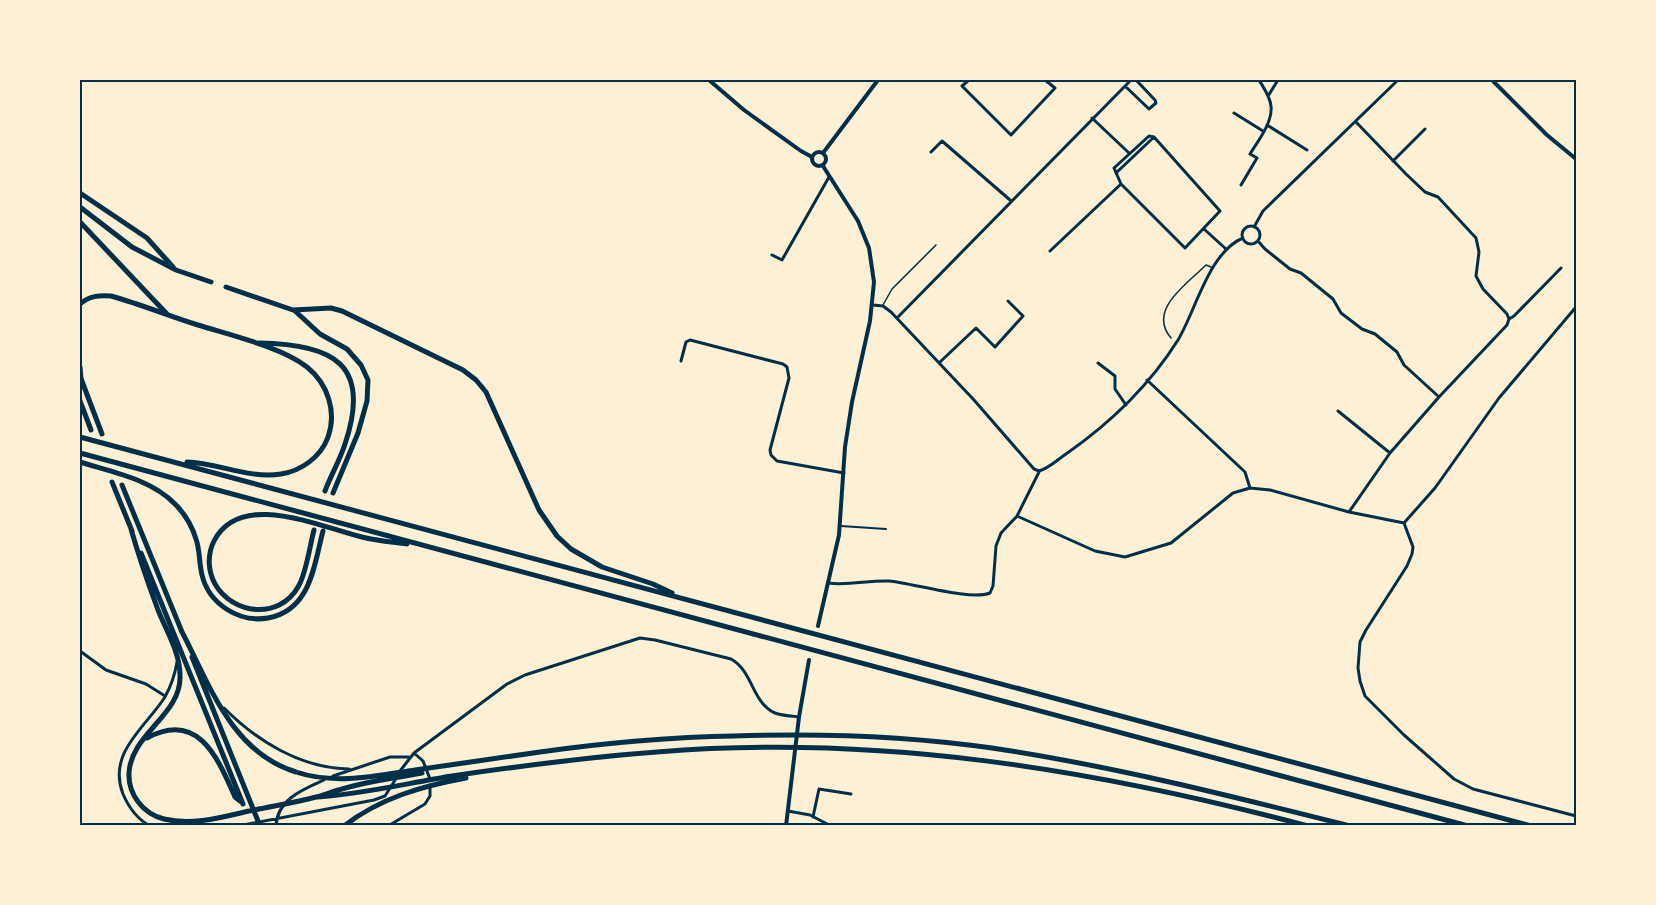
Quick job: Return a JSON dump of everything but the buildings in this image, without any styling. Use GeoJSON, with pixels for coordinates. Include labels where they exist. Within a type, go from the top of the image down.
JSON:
{"type":"FeatureCollection","features":[{"type":"Feature","properties":{"kind":"highway"},"geometry":{"type":"LineString","coordinates":[[80,193],[147,238],[176,270]]}},
{"type":"Feature","properties":{"kind":"highway"},"geometry":{"type":"LineString","coordinates":[[80,207],[132,247],[176,270],[212,282]]}},
{"type":"Feature","properties":{"kind":"highway"},"geometry":{"type":"LineString","coordinates":[[80,222],[167,315]]}},
{"type":"Feature","properties":{"kind":"highway"},"geometry":{"type":"LineString","coordinates":[[226,287],[293,310],[331,308],[342,311],[463,370],[486,392],[539,510],[557,536],[571,549],[602,567],[654,584],[685,599]]}},
{"type":"Feature","properties":{"kind":"highway"},"geometry":{"type":"LineString","coordinates":[[80,304],[88,298],[111,296],[255,343],[302,363],[326,390],[332,418],[328,438],[323,448],[305,465],[294,471],[270,475],[204,463],[176,462]]}},
{"type":"Feature","properties":{"kind":"highway"},"geometry":{"type":"LineString","coordinates":[[293,310],[320,334],[347,349],[361,365],[368,380],[368,393],[358,434],[333,493]]}},
{"type":"Feature","properties":{"kind":"highway"},"geometry":{"type":"LineString","coordinates":[[255,343],[292,344],[314,349],[333,358],[352,382],[354,399],[348,435],[325,491]]}},
{"type":"Feature","properties":{"kind":"highway"},"geometry":{"type":"LineString","coordinates":[[80,367],[80,378],[102,434]]}},
{"type":"Feature","properties":{"kind":"highway"},"geometry":{"type":"LineString","coordinates":[[80,400],[91,430]]}},
{"type":"Feature","properties":{"kind":"highway"},"geometry":{"type":"LineString","coordinates":[[80,437],[1532,825]]}},
{"type":"Feature","properties":{"kind":"highway"},"geometry":{"type":"LineString","coordinates":[[80,453],[1468,825]]}},
{"type":"Feature","properties":{"kind":"highway"},"geometry":{"type":"LineString","coordinates":[[80,462],[142,482],[169,498],[185,516],[195,534],[202,576],[211,595],[229,611],[244,617],[260,619],[274,617],[299,601],[309,584],[323,531]]}},
{"type":"Feature","properties":{"kind":"highway"},"geometry":{"type":"LineString","coordinates":[[112,482],[243,804],[235,797],[210,747],[198,737],[184,731],[169,730],[143,740]]}},
{"type":"Feature","properties":{"kind":"highway"},"geometry":{"type":"LineString","coordinates":[[122,485],[260,825]]}},
{"type":"Feature","properties":{"kind":"highway"},"geometry":{"type":"LineString","coordinates":[[315,530],[298,588],[278,606],[260,610],[240,607],[220,592],[212,579],[209,564],[214,539],[229,523],[241,516],[252,514],[281,515],[367,538],[429,547]]}},
{"type":"Feature","properties":{"kind":"highway"},"geometry":{"type":"LineString","coordinates":[[131,529],[142,568],[177,660],[180,675],[176,696],[171,705],[131,759],[129,774],[134,795],[144,809],[160,818],[174,821],[201,820],[318,797],[344,795],[453,776],[653,752],[779,747],[907,752],[989,760],[1073,772],[1136,784],[1308,825]]}},
{"type":"Feature","properties":{"kind":"highway"},"geometry":{"type":"LineString","coordinates":[[181,630],[232,727],[265,758],[292,771],[318,777],[346,778],[587,746],[735,735],[878,738],[990,748],[1062,760],[1196,787],[1350,825]]}},
{"type":"Feature","properties":{"kind":"highway"},"geometry":{"type":"LineString","coordinates":[[318,797],[343,788],[465,764]]}},
{"type":"Feature","properties":{"kind":"highway"},"geometry":{"type":"LineString","coordinates":[[344,825],[377,804],[412,791],[439,783],[517,768]]}},
{"type":"Feature","properties":{"kind":"street"},"geometry":{"type":"LineString","coordinates":[[710,80],[744,110],[812,157],[814,165],[823,166]]}},
{"type":"Feature","properties":{"kind":"street"},"geometry":{"type":"LineString","coordinates":[[823,153],[878,80]]}},
{"type":"Feature","properties":{"kind":"street"},"geometry":{"type":"LineString","coordinates":[[969,80],[962,86],[1011,135],[1055,88],[1045,80]]}},
{"type":"Feature","properties":{"kind":"street"},"geometry":{"type":"LineString","coordinates":[[897,318],[1131,80]]}},
{"type":"Feature","properties":{"kind":"street"},"geometry":{"type":"LineString","coordinates":[[1125,86],[1144,106],[1149,109],[1153,107],[1155,100],[1136,80]]}},
{"type":"Feature","properties":{"kind":"street"},"geometry":{"type":"LineString","coordinates":[[1241,185],[1257,158],[1250,154],[1267,125],[1272,107],[1269,96],[1258,80]]}},
{"type":"Feature","properties":{"kind":"street"},"geometry":{"type":"LineString","coordinates":[[1269,96],[1278,80]]}},
{"type":"Feature","properties":{"kind":"street"},"geometry":{"type":"LineString","coordinates":[[1254,227],[1263,211],[1398,80]]}},
{"type":"Feature","properties":{"kind":"street"},"geometry":{"type":"LineString","coordinates":[[1492,80],[1547,135],[1576,159]]}},
{"type":"Feature","properties":{"kind":"street"},"geometry":{"type":"LineString","coordinates":[[1234,113],[1263,131]]}},
{"type":"Feature","properties":{"kind":"street"},"geometry":{"type":"LineString","coordinates":[[1092,118],[1129,153]]}},
{"type":"Feature","properties":{"kind":"street"},"geometry":{"type":"LineString","coordinates":[[1356,122],[1421,189],[1438,197],[1476,238],[1479,252],[1476,276],[1483,290],[1507,314],[1509,319]]}},
{"type":"Feature","properties":{"kind":"street"},"geometry":{"type":"LineString","coordinates":[[1267,125],[1307,150]]}},
{"type":"Feature","properties":{"kind":"street"},"geometry":{"type":"LineString","coordinates":[[1393,161],[1425,129]]}},
{"type":"Feature","properties":{"kind":"street"},"geometry":{"type":"LineString","coordinates":[[1149,136],[1154,137],[1220,211],[1185,248],[1121,184],[1114,168],[1149,136]]}},
{"type":"Feature","properties":{"kind":"street"},"geometry":{"type":"LineString","coordinates":[[1116,173],[1154,137]]}},
{"type":"Feature","properties":{"kind":"street"},"geometry":{"type":"LineString","coordinates":[[931,152],[942,141],[1011,200]]}},
{"type":"Feature","properties":{"kind":"street"},"geometry":{"type":"LineString","coordinates":[[812,157],[819,152],[823,153]]}},
{"type":"Feature","properties":{"kind":"street"},"geometry":{"type":"LineString","coordinates":[[823,153],[827,159],[823,166]]}},
{"type":"Feature","properties":{"kind":"street"},"geometry":{"type":"LineString","coordinates":[[818,626],[840,526],[845,447],[852,402],[873,305],[873,265],[869,248],[858,222],[823,166]]}},
{"type":"Feature","properties":{"kind":"street"},"geometry":{"type":"LineString","coordinates":[[772,255],[782,260],[829,177]]}},
{"type":"Feature","properties":{"kind":"street"},"geometry":{"type":"LineString","coordinates":[[1050,251],[1121,184]]}},
{"type":"Feature","properties":{"kind":"street"},"geometry":{"type":"LineString","coordinates":[[1254,227],[1246,228],[1243,238],[1250,244],[1258,241]]}},
{"type":"Feature","properties":{"kind":"street"},"geometry":{"type":"LineString","coordinates":[[1254,227],[1259,233],[1258,241]]}},
{"type":"Feature","properties":{"kind":"street"},"geometry":{"type":"LineString","coordinates":[[1204,229],[1226,249]]}},
{"type":"Feature","properties":{"kind":"street"},"geometry":{"type":"LineString","coordinates":[[828,583],[891,582],[924,589],[985,595],[990,593],[993,586],[996,546],[1001,533],[1017,516],[1039,471],[1087,439],[1126,405],[1178,340],[1213,268],[1226,249],[1243,238]]}},
{"type":"Feature","properties":{"kind":"street"},"geometry":{"type":"LineString","coordinates":[[1258,241],[1290,269],[1302,273],[1333,299],[1341,313],[1362,330],[1375,334],[1397,352],[1404,365],[1439,397]]}},
{"type":"Feature","properties":{"kind":"street"},"geometry":{"type":"LineString","coordinates":[[1349,512],[1390,453],[1507,325],[1509,319],[1561,268]]}},
{"type":"Feature","properties":{"kind":"street"},"geometry":{"type":"LineString","coordinates":[[940,362],[976,328],[995,347],[1023,316],[1008,301]]}},
{"type":"Feature","properties":{"kind":"street"},"geometry":{"type":"LineString","coordinates":[[873,305],[883,306],[897,318],[940,362],[1034,469],[1039,471]]}},
{"type":"Feature","properties":{"kind":"street"},"geometry":{"type":"LineString","coordinates":[[1404,523],[1435,488],[1499,398],[1576,308]]}},
{"type":"Feature","properties":{"kind":"street"},"geometry":{"type":"LineString","coordinates":[[681,361],[686,342],[690,340],[783,364],[787,367],[789,378],[770,450],[771,455],[777,460],[844,473]]}},
{"type":"Feature","properties":{"kind":"street"},"geometry":{"type":"LineString","coordinates":[[1098,363],[1115,376],[1114,389],[1126,405]]}},
{"type":"Feature","properties":{"kind":"street"},"geometry":{"type":"LineString","coordinates":[[1147,380],[1245,472],[1250,488]]}},
{"type":"Feature","properties":{"kind":"street"},"geometry":{"type":"LineString","coordinates":[[1338,411],[1390,453]]}},
{"type":"Feature","properties":{"kind":"street"},"geometry":{"type":"LineString","coordinates":[[1017,516],[1095,551],[1125,557],[1171,543],[1233,493],[1250,488],[1270,490],[1349,512],[1404,523]]}},
{"type":"Feature","properties":{"kind":"street"},"geometry":{"type":"LineString","coordinates":[[1404,523],[1413,547],[1412,554],[1360,642],[1359,681],[1365,696],[1404,735],[1454,779],[1473,789],[1576,816]]}},
{"type":"Feature","properties":{"kind":"street"},"geometry":{"type":"LineString","coordinates":[[840,526],[886,529]]}},
{"type":"Feature","properties":{"kind":"street"},"geometry":{"type":"LineString","coordinates":[[238,825],[385,796],[409,757],[507,684],[525,675],[640,638],[731,659],[744,670],[763,705],[775,712],[799,717]]}},
{"type":"Feature","properties":{"kind":"street"},"geometry":{"type":"LineString","coordinates":[[80,651],[106,670],[146,684],[165,696]]}},
{"type":"Feature","properties":{"kind":"street"},"geometry":{"type":"LineString","coordinates":[[150,825],[137,817],[126,800],[120,782],[120,764],[127,745],[165,696],[171,684],[177,660]]}},
{"type":"Feature","properties":{"kind":"street"},"geometry":{"type":"LineString","coordinates":[[786,825],[799,717],[809,660]]}},
{"type":"Feature","properties":{"kind":"street"},"geometry":{"type":"LineString","coordinates":[[217,701],[251,734],[271,745],[320,766],[353,770]]}},
{"type":"Feature","properties":{"kind":"street"},"geometry":{"type":"LineString","coordinates":[[388,825],[419,808],[430,796],[430,780],[423,761],[414,753]]}},
{"type":"Feature","properties":{"kind":"street"},"geometry":{"type":"LineString","coordinates":[[276,825],[281,808],[299,791],[390,757],[409,757]]}},
{"type":"Feature","properties":{"kind":"street"},"geometry":{"type":"LineString","coordinates":[[813,817],[819,789],[851,794]]}},
{"type":"Feature","properties":{"kind":"street"},"geometry":{"type":"LineString","coordinates":[[788,812],[813,817],[831,825]]}},
{"type":"Feature","properties":{"kind":"lane"},"geometry":{"type":"LineString","coordinates":[[883,306],[892,289],[936,245]]}},
{"type":"Feature","properties":{"kind":"lane"},"geometry":{"type":"LineString","coordinates":[[1172,338],[1164,325],[1162,314],[1167,305],[1206,266],[1213,268]]}}]}
